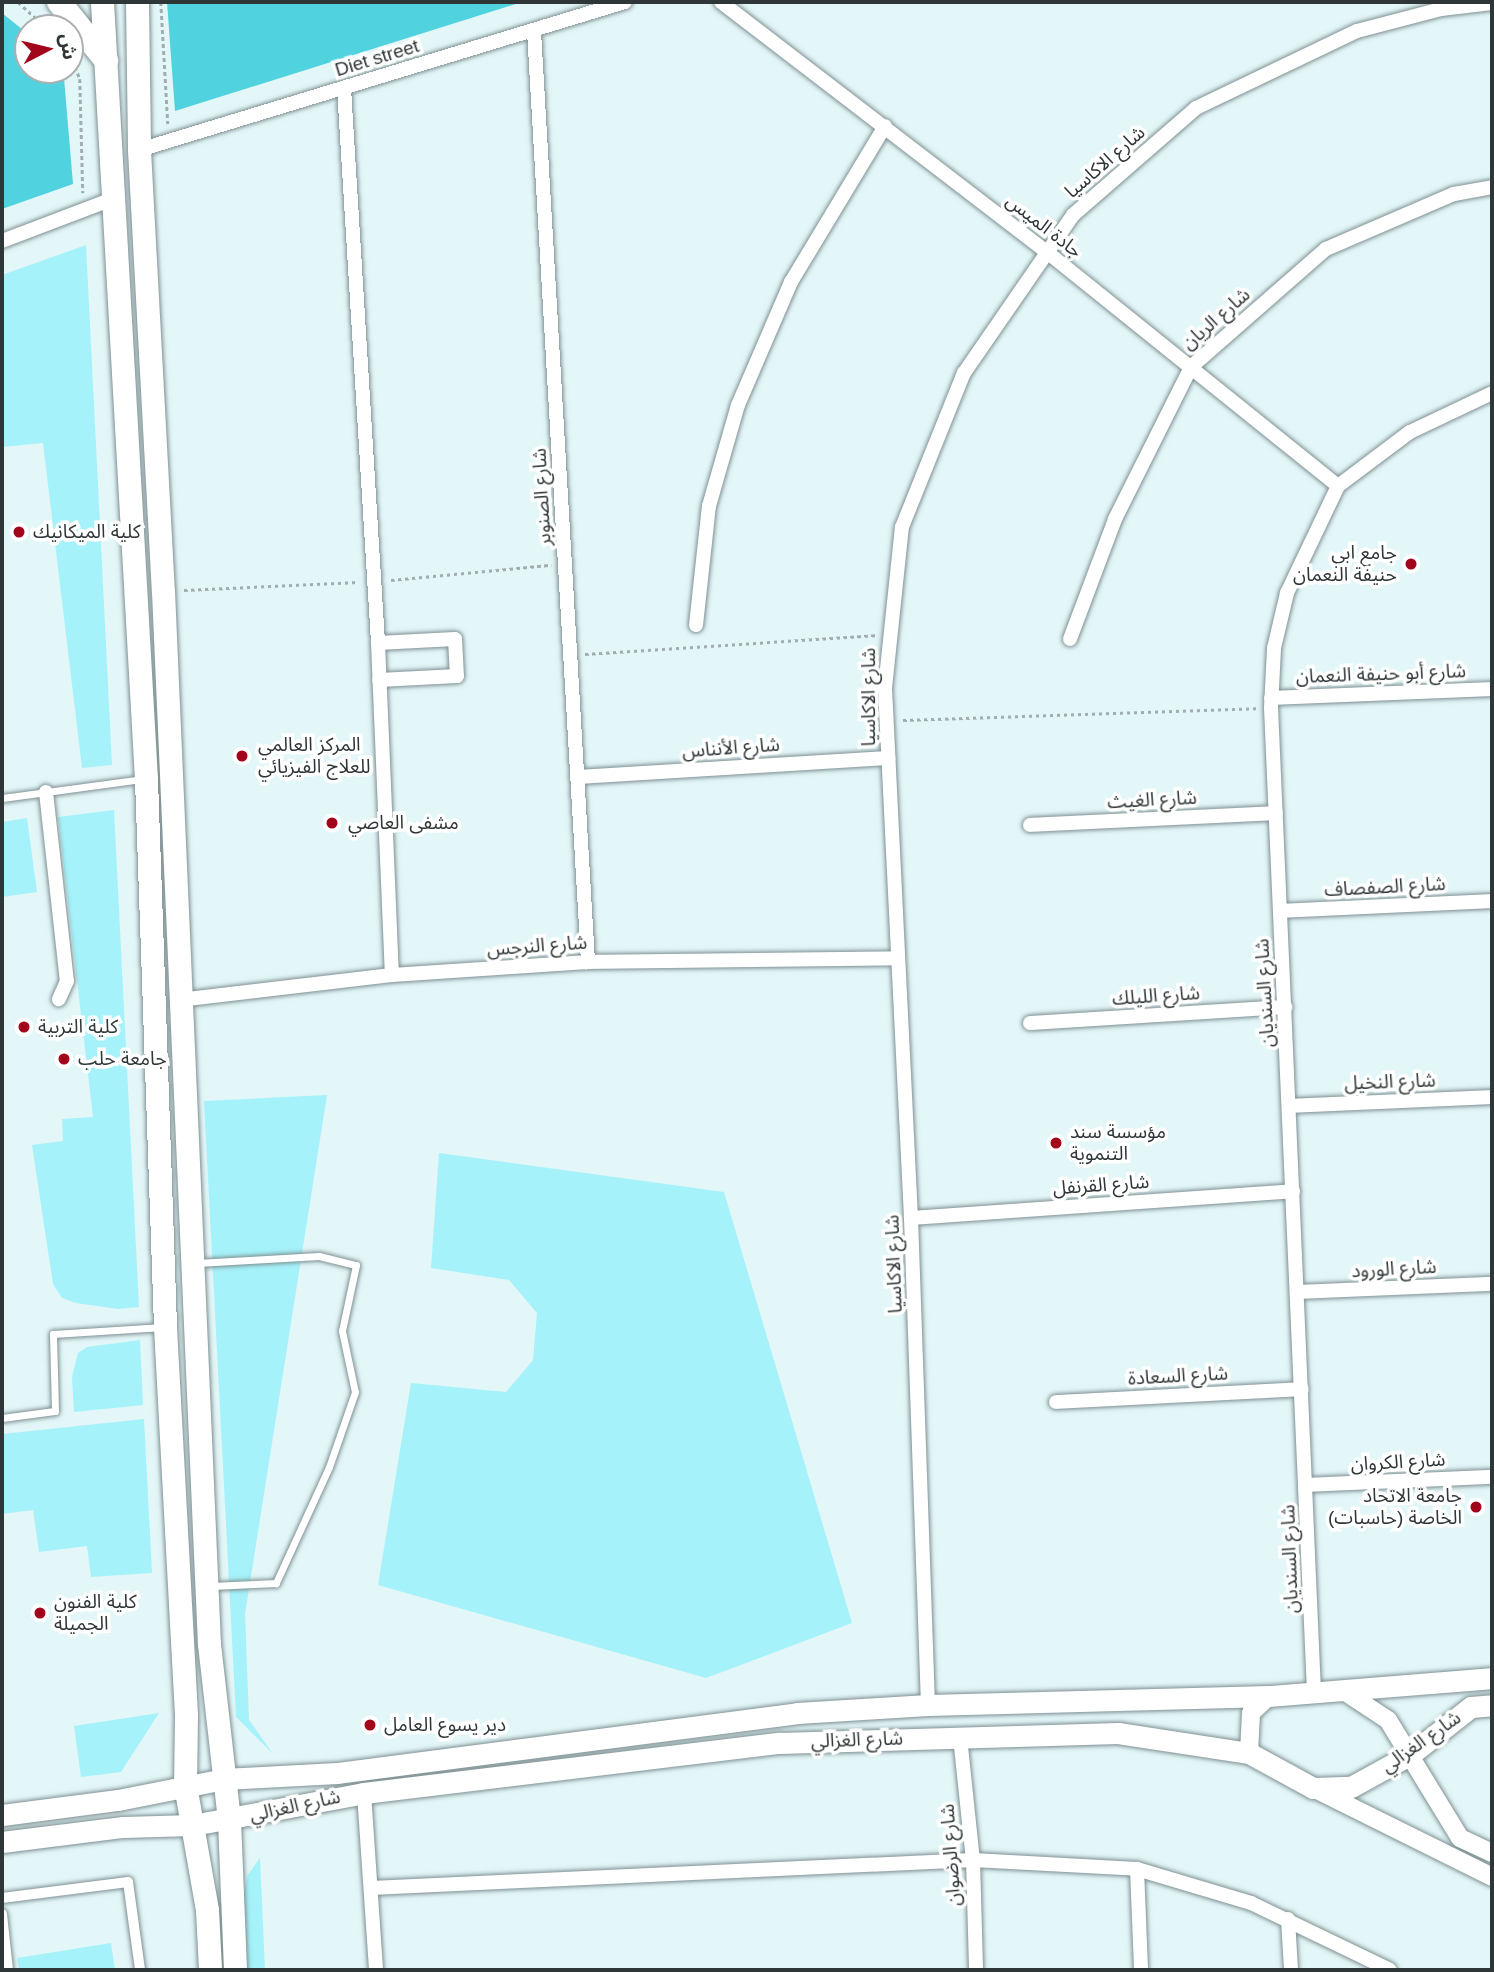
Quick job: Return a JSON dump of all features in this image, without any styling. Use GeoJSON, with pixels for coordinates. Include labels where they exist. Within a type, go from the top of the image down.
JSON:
{"type":"FeatureCollection","features":[{"type":"Feature","properties":{"kind":"highway"},"geometry":{"type":"LineString","coordinates":[[60,2],[106,60]]}},
{"type":"Feature","properties":{"kind":"main road"},"geometry":{"type":"LineString","coordinates":[[102,2],[146,779],[165,1327],[186,1716],[185,1785],[207,1910],[210,1970]]}},
{"type":"Feature","properties":{"kind":"main road"},"geometry":{"type":"LineString","coordinates":[[137,2],[139,150],[163,591],[206,1586],[229,1820],[235,1970]]}},
{"type":"Feature","properties":{"kind":"main road","name":"شارع الغزالي"},"geometry":{"type":"LineString","coordinates":[[2,1815],[118,1800],[224,1779],[337,1773],[797,1713],[928,1704],[1269,1696],[1492,1678]]}},
{"type":"Feature","properties":{"kind":"main road","name":"شارع الغزالي"},"geometry":{"type":"LineString","coordinates":[[2,1842],[123,1828],[193,1825],[364,1793],[779,1743],[1118,1733],[1249,1753],[1313,1788],[1351,1787],[1411,1754],[1471,1707],[1492,1705]]}},
{"type":"Feature","properties":{"kind":"street","name":"Diet street"},"geometry":{"type":"LineString","coordinates":[[139,150],[625,2]]}},
{"type":"Feature","properties":{"kind":"street","name":"جادة الميس"},"geometry":{"type":"LineString","coordinates":[[721,2],[1047,252],[1338,486]]}},
{"type":"Feature","properties":{"kind":"street","name":"شارع الاكاسيا"},"geometry":{"type":"LineString","coordinates":[[928,1704],[911,1218],[886,720],[889,634],[902,527],[964,373],[1073,215],[1196,108],[1357,31],[1441,9],[1492,3]]}},
{"type":"Feature","properties":{"kind":"street","name":"شارع الصنوبر"},"geometry":{"type":"LineString","coordinates":[[534,31],[568,655],[589,962]]}},
{"type":"Feature","properties":{"kind":"street"},"geometry":{"type":"LineString","coordinates":[[344,88],[378,643],[392,975]]}},
{"type":"Feature","properties":{"kind":"street"},"geometry":{"type":"LineString","coordinates":[[696,625],[709,506],[738,405],[791,282],[885,126]]}},
{"type":"Feature","properties":{"kind":"street","name":"شارع الريان"},"geometry":{"type":"LineString","coordinates":[[1070,639],[1115,519],[1191,367],[1326,249],[1454,194],[1492,187]]}},
{"type":"Feature","properties":{"kind":"street"},"geometry":{"type":"LineString","coordinates":[[2,240],[115,198]]}},
{"type":"Feature","properties":{"kind":"street","name":"شارع السنديان"},"geometry":{"type":"LineString","coordinates":[[1314,1692],[1271,703],[1274,648],[1286,593],[1338,486],[1410,432],[1492,393]]}},
{"type":"Feature","properties":{"kind":"street"},"geometry":{"type":"LineString","coordinates":[[378,643],[455,639],[457,676],[379,680]]}},
{"type":"Feature","properties":{"kind":"street","name":"شارع أبو حنيفة النعمان"},"geometry":{"type":"LineString","coordinates":[[1271,703],[1492,689]]}},
{"type":"Feature","properties":{"kind":"street","name":"شارع الأنناس"},"geometry":{"type":"LineString","coordinates":[[577,777],[888,758]]}},
{"type":"Feature","properties":{"kind":"street"},"geometry":{"type":"LineString","coordinates":[[46,792],[67,981],[59,999]]}},
{"type":"Feature","properties":{"kind":"street","name":"شارع الغيث"},"geometry":{"type":"LineString","coordinates":[[1030,825],[1276,813]]}},
{"type":"Feature","properties":{"kind":"street","name":"شارع الصفصاف"},"geometry":{"type":"LineString","coordinates":[[1280,911],[1492,901]]}},
{"type":"Feature","properties":{"kind":"street","name":"شارع النرجس"},"geometry":{"type":"LineString","coordinates":[[179,1000],[392,975],[589,962],[898,958]]}},
{"type":"Feature","properties":{"kind":"street","name":"شارع الليلك"},"geometry":{"type":"LineString","coordinates":[[1030,1023],[1285,1007]]}},
{"type":"Feature","properties":{"kind":"street","name":"شارع النخيل"},"geometry":{"type":"LineString","coordinates":[[1289,1106],[1492,1097]]}},
{"type":"Feature","properties":{"kind":"street","name":"شارع القرنفل"},"geometry":{"type":"LineString","coordinates":[[911,1218],[1293,1191]]}},
{"type":"Feature","properties":{"kind":"street","name":"شارع الورود"},"geometry":{"type":"LineString","coordinates":[[1298,1292],[1492,1284]]}},
{"type":"Feature","properties":{"kind":"street","name":"شارع السعادة"},"geometry":{"type":"LineString","coordinates":[[1056,1402],[1302,1389]]}},
{"type":"Feature","properties":{"kind":"street","name":"شارع الكروان"},"geometry":{"type":"LineString","coordinates":[[1306,1485],[1492,1477]]}},
{"type":"Feature","properties":{"kind":"street"},"geometry":{"type":"LineString","coordinates":[[1344,1691],[1388,1720],[1460,1838],[1492,1853]]}},
{"type":"Feature","properties":{"kind":"street"},"geometry":{"type":"LineString","coordinates":[[1249,1753],[1251,1713],[1269,1696]]}},
{"type":"Feature","properties":{"kind":"street","name":"شارع الرضوان"},"geometry":{"type":"LineString","coordinates":[[960,1737],[972,1860],[976,1970]]}},
{"type":"Feature","properties":{"kind":"street"},"geometry":{"type":"LineString","coordinates":[[1313,1788],[1492,1877]]}},
{"type":"Feature","properties":{"kind":"street"},"geometry":{"type":"LineString","coordinates":[[364,1793],[376,1970]]}},
{"type":"Feature","properties":{"kind":"street"},"geometry":{"type":"LineString","coordinates":[[371,1888],[972,1860],[1137,1869],[1187,1882],[1288,1919],[1390,1970]]}},
{"type":"Feature","properties":{"kind":"street"},"geometry":{"type":"LineString","coordinates":[[1137,1869],[1141,1970]]}},
{"type":"Feature","properties":{"kind":"street"},"geometry":{"type":"LineString","coordinates":[[2,1898],[128,1882],[140,1970]]}},
{"type":"Feature","properties":{"kind":"street"},"geometry":{"type":"LineString","coordinates":[[2,1914],[8,1970]]}},
{"type":"Feature","properties":{"kind":"street"},"geometry":{"type":"LineString","coordinates":[[1288,1919],[1291,1970]]}},
{"type":"Feature","properties":{"kind":"lane"},"geometry":{"type":"LineString","coordinates":[[2,798],[146,779]]}},
{"type":"Feature","properties":{"kind":"lane"},"geometry":{"type":"LineString","coordinates":[[191,1264],[319,1256],[356,1265],[342,1331],[355,1392],[329,1466],[276,1583],[206,1586]]}},
{"type":"Feature","properties":{"kind":"lane"},"geometry":{"type":"LineString","coordinates":[[2,1418],[55,1411],[53,1334],[165,1327]]}},
{"type":"Feature","properties":{"kind":"path"},"geometry":{"type":"LineString","coordinates":[[18,2],[31,14]]}},
{"type":"Feature","properties":{"kind":"path"},"geometry":{"type":"LineString","coordinates":[[161,2],[169,141]]}},
{"type":"Feature","properties":{"kind":"path"},"geometry":{"type":"LineString","coordinates":[[80,84],[83,210]]}},
{"type":"Feature","properties":{"kind":"path"},"geometry":{"type":"LineString","coordinates":[[568,655],[889,634]]}},
{"type":"Feature","properties":{"kind":"path"},"geometry":{"type":"LineString","coordinates":[[886,720],[1271,703]]}},
{"type":"Feature","properties":{"kind":"shaded area"},"geometry":{"type":"Polygon","coordinates":[[[167,2],[522,2],[175,111],[167,2]]]}},
{"type":"Feature","properties":{"kind":"shaded area"},"geometry":{"type":"Polygon","coordinates":[[[2,13],[14,23],[14,84],[65,84],[73,184],[2,209],[2,13]]]}},
{"type":"Feature","properties":{"kind":"shaded area"},"geometry":{"type":"Polygon","coordinates":[[[86,245],[112,765],[82,768],[43,443],[2,447],[2,275],[86,245]]]}},
{"type":"Feature","properties":{"kind":"shaded area"},"geometry":{"type":"Polygon","coordinates":[[[114,810],[139,1307],[118,1309],[76,1303],[62,1298],[53,1284],[32,1145],[63,1141],[62,1119],[93,1117],[58,817],[114,810]]]}},
{"type":"Feature","properties":{"kind":"shaded area"},"geometry":{"type":"Polygon","coordinates":[[[27,818],[37,892],[2,897],[2,822],[27,818]]]}},
{"type":"Feature","properties":{"kind":"shaded area"},"geometry":{"type":"Polygon","coordinates":[[[327,1095],[245,1614],[249,1720],[273,1754],[236,1717],[204,1101],[327,1095]]]}},
{"type":"Feature","properties":{"kind":"shaded area"},"geometry":{"type":"Polygon","coordinates":[[[439,1153],[724,1192],[852,1623],[706,1678],[378,1585],[411,1383],[506,1392],[533,1360],[537,1313],[509,1280],[431,1268],[439,1153]]]}},
{"type":"Feature","properties":{"kind":"shaded area"},"geometry":{"type":"Polygon","coordinates":[[[140,1340],[143,1405],[74,1412],[72,1377],[78,1353],[87,1347],[140,1340]]]}},
{"type":"Feature","properties":{"kind":"shaded area"},"geometry":{"type":"Polygon","coordinates":[[[144,1419],[152,1573],[91,1577],[87,1546],[39,1552],[33,1510],[2,1514],[2,1434],[144,1419]]]}},
{"type":"Feature","properties":{"kind":"shaded area"},"geometry":{"type":"Polygon","coordinates":[[[159,1713],[121,1772],[81,1777],[74,1726],[159,1713]]]}},
{"type":"Feature","properties":{"kind":"shaded area"},"geometry":{"type":"Polygon","coordinates":[[[260,1858],[265,1970],[247,1970],[243,1903],[247,1876],[260,1858]]]}},
{"type":"Feature","properties":{"kind":"shaded area"},"geometry":{"type":"Polygon","coordinates":[[[111,1943],[115,1970],[19,1970],[17,1958],[111,1943]]]}},
{"type":"Feature","properties":{"kind":"place","name":"كلية الميكانيك"},"geometry":{"type":"Point","coordinates":[19,532]}},
{"type":"Feature","properties":{"kind":"place","name":"جامع ابي حنيفة النعمان"},"geometry":{"type":"Point","coordinates":[1411,564]}},
{"type":"Feature","properties":{"kind":"place","name":"المركز العالمي للعلاج الفيزيائي"},"geometry":{"type":"Point","coordinates":[242,756]}},
{"type":"Feature","properties":{"kind":"place","name":"مشفى العاصي"},"geometry":{"type":"Point","coordinates":[332,823]}},
{"type":"Feature","properties":{"kind":"place","name":"كلية التربية"},"geometry":{"type":"Point","coordinates":[24,1027]}},
{"type":"Feature","properties":{"kind":"place","name":"جامعة حلب"},"geometry":{"type":"Point","coordinates":[64,1059]}},
{"type":"Feature","properties":{"kind":"place","name":"مؤسسة سند التنموية"},"geometry":{"type":"Point","coordinates":[1056,1143]}},
{"type":"Feature","properties":{"kind":"place","name":"جامعة الاتحاد الخاصة (حاسبات)"},"geometry":{"type":"Point","coordinates":[1476,1507]}},
{"type":"Feature","properties":{"kind":"place","name":"كلية الفنون الجميلة"},"geometry":{"type":"Point","coordinates":[40,1613]}},
{"type":"Feature","properties":{"kind":"place","name":"دير يسوع العامل"},"geometry":{"type":"Point","coordinates":[370,1725]}}]}
